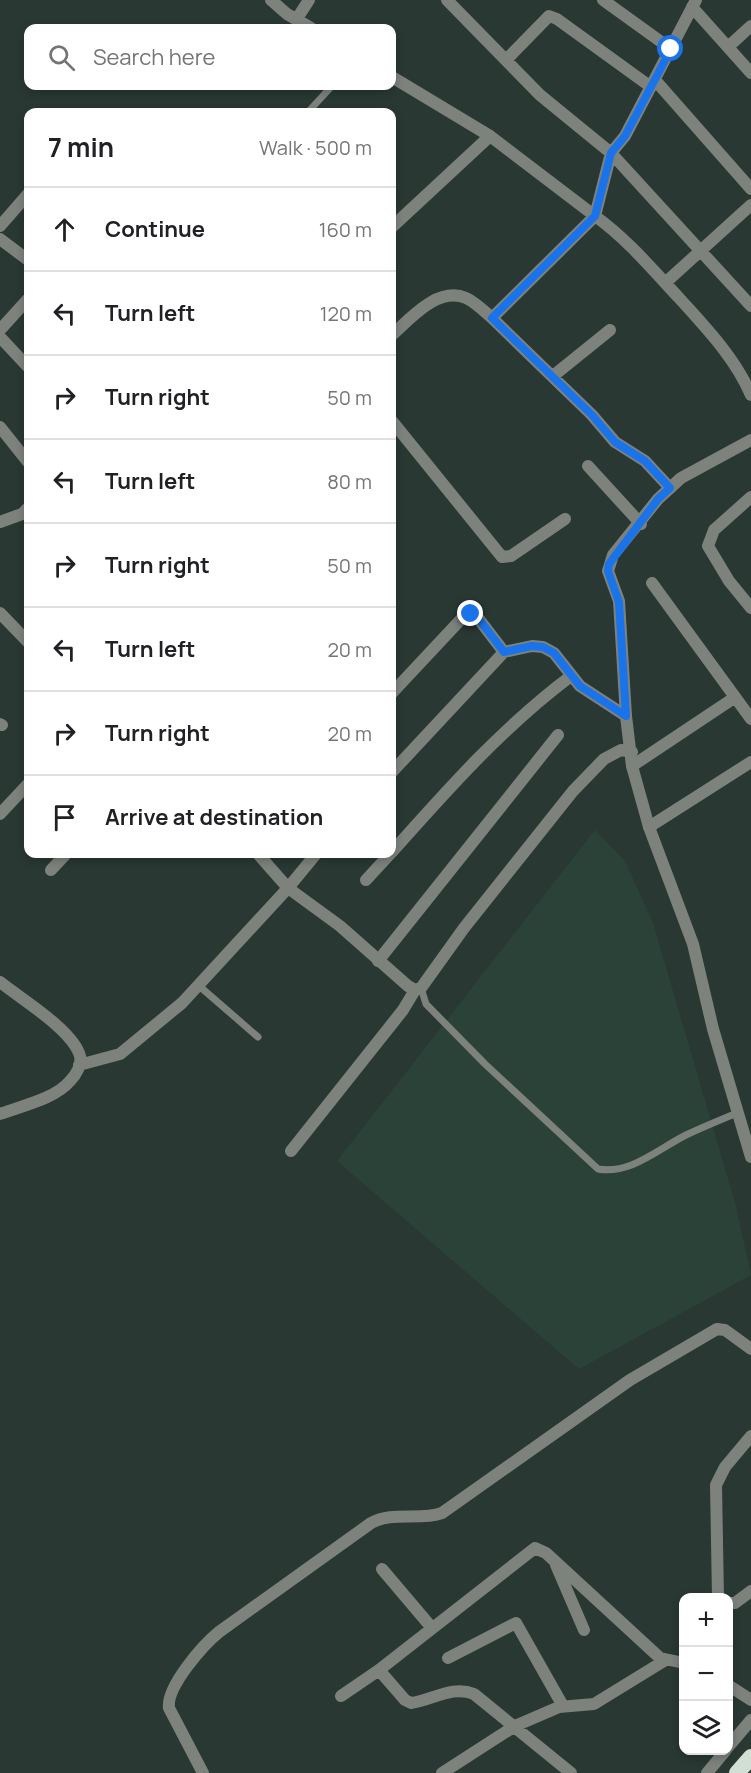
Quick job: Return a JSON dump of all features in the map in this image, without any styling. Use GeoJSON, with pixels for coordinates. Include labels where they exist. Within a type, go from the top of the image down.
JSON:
{"type":"FeatureCollection","features":[{"type":"Feature","properties":{"kind":"highway"},"geometry":{"type":"LineString","coordinates":[[737,1773],[751,1757]]}},
{"type":"Feature","properties":{"kind":"street"},"geometry":{"type":"LineString","coordinates":[[271,0],[304,24]]}},
{"type":"Feature","properties":{"kind":"street"},"geometry":{"type":"LineString","coordinates":[[297,20],[309,0]]}},
{"type":"Feature","properties":{"kind":"street"},"geometry":{"type":"LineString","coordinates":[[447,0],[540,95],[611,153],[751,306]]}},
{"type":"Feature","properties":{"kind":"street"},"geometry":{"type":"LineString","coordinates":[[603,0],[671,49]]}},
{"type":"Feature","properties":{"kind":"street"},"geometry":{"type":"LineString","coordinates":[[492,318],[595,216],[611,153],[625,136],[694,3],[751,73]]}},
{"type":"Feature","properties":{"kind":"street"},"geometry":{"type":"LineString","coordinates":[[506,60],[549,16],[557,19],[653,83],[751,189]]}},
{"type":"Feature","properties":{"kind":"street"},"geometry":{"type":"LineString","coordinates":[[728,47],[751,26]]}},
{"type":"Feature","properties":{"kind":"street"},"geometry":{"type":"LineString","coordinates":[[396,79],[490,136],[614,230],[708,331],[742,375],[751,394]]}},
{"type":"Feature","properties":{"kind":"street"},"geometry":{"type":"LineString","coordinates":[[396,223],[490,136]]}},
{"type":"Feature","properties":{"kind":"street"},"geometry":{"type":"LineString","coordinates":[[0,226],[24,199]]}},
{"type":"Feature","properties":{"kind":"street"},"geometry":{"type":"LineString","coordinates":[[665,283],[751,205]]}},
{"type":"Feature","properties":{"kind":"street"},"geometry":{"type":"LineString","coordinates":[[0,239],[24,257]]}},
{"type":"Feature","properties":{"kind":"street"},"geometry":{"type":"LineString","coordinates":[[396,332],[436,299],[452,294],[468,298],[553,376],[615,442],[645,461],[670,488]]}},
{"type":"Feature","properties":{"kind":"street"},"geometry":{"type":"LineString","coordinates":[[0,330],[24,303]]}},
{"type":"Feature","properties":{"kind":"street"},"geometry":{"type":"LineString","coordinates":[[553,376],[610,330]]}},
{"type":"Feature","properties":{"kind":"street"},"geometry":{"type":"LineString","coordinates":[[0,337],[24,363]]}},
{"type":"Feature","properties":{"kind":"street"},"geometry":{"type":"LineString","coordinates":[[396,426],[502,557],[511,556],[565,519]]}},
{"type":"Feature","properties":{"kind":"street"},"geometry":{"type":"LineString","coordinates":[[0,427],[24,457]]}},
{"type":"Feature","properties":{"kind":"street"},"geometry":{"type":"LineString","coordinates":[[751,440],[708,461],[670,488],[658,499],[641,524],[613,555],[608,571],[619,602],[626,716],[632,765],[649,827],[693,944],[737,1113],[751,1157]]}},
{"type":"Feature","properties":{"kind":"street"},"geometry":{"type":"LineString","coordinates":[[588,466],[641,524]]}},
{"type":"Feature","properties":{"kind":"street"},"geometry":{"type":"LineString","coordinates":[[751,497],[714,530],[708,546],[729,581],[751,608]]}},
{"type":"Feature","properties":{"kind":"street"},"geometry":{"type":"LineString","coordinates":[[0,522],[24,515]]}},
{"type":"Feature","properties":{"kind":"street"},"geometry":{"type":"LineString","coordinates":[[652,583],[751,719]]}},
{"type":"Feature","properties":{"kind":"street"},"geometry":{"type":"LineString","coordinates":[[0,613],[24,638]]}},
{"type":"Feature","properties":{"kind":"street"},"geometry":{"type":"LineString","coordinates":[[396,689],[465,615],[478,618],[504,652]]}},
{"type":"Feature","properties":{"kind":"street"},"geometry":{"type":"LineString","coordinates":[[396,768],[504,652],[532,646],[543,647],[554,653],[571,676],[595,698],[626,716]]}},
{"type":"Feature","properties":{"kind":"street"},"geometry":{"type":"LineString","coordinates":[[396,847],[486,748],[528,709],[571,676]]}},
{"type":"Feature","properties":{"kind":"street"},"geometry":{"type":"LineString","coordinates":[[632,765],[734,698]]}},
{"type":"Feature","properties":{"kind":"street"},"geometry":{"type":"LineString","coordinates":[[378,961],[558,735]]}},
{"type":"Feature","properties":{"kind":"street"},"geometry":{"type":"LineString","coordinates":[[291,1151],[573,791],[604,759],[621,750],[632,752]]}},
{"type":"Feature","properties":{"kind":"street"},"geometry":{"type":"LineString","coordinates":[[649,827],[751,762]]}},
{"type":"Feature","properties":{"kind":"street"},"geometry":{"type":"LineString","coordinates":[[0,814],[24,788]]}},
{"type":"Feature","properties":{"kind":"street"},"geometry":{"type":"LineString","coordinates":[[51,870],[62,858]]}},
{"type":"Feature","properties":{"kind":"street"},"geometry":{"type":"LineString","coordinates":[[262,858],[288,888],[340,927],[378,961],[418,989]]}},
{"type":"Feature","properties":{"kind":"street"},"geometry":{"type":"LineString","coordinates":[[80,1065],[120,1054],[182,1003],[313,858]]}},
{"type":"Feature","properties":{"kind":"street"},"geometry":{"type":"LineString","coordinates":[[366,880],[386,858]]}},
{"type":"Feature","properties":{"kind":"street"},"geometry":{"type":"LineString","coordinates":[[0,982],[69,1037],[80,1057],[80,1065],[69,1082],[47,1096],[0,1114]]}},
{"type":"Feature","properties":{"kind":"street"},"geometry":{"type":"LineString","coordinates":[[203,1773],[169,1708],[169,1696],[205,1645],[219,1632],[371,1523],[386,1518],[430,1516],[442,1513],[630,1380],[717,1329],[726,1330],[751,1349]]}},
{"type":"Feature","properties":{"kind":"street"},"geometry":{"type":"LineString","coordinates":[[718,1593],[716,1485],[725,1467],[751,1436]]}},
{"type":"Feature","properties":{"kind":"street"},"geometry":{"type":"LineString","coordinates":[[341,1696],[432,1629],[530,1549],[542,1550],[554,1559],[664,1661],[679,1662]]}},
{"type":"Feature","properties":{"kind":"street"},"geometry":{"type":"LineString","coordinates":[[554,1559],[584,1630]]}},
{"type":"Feature","properties":{"kind":"street"},"geometry":{"type":"LineString","coordinates":[[382,1569],[432,1629]]}},
{"type":"Feature","properties":{"kind":"street"},"geometry":{"type":"LineString","coordinates":[[733,1603],[751,1590]]}},
{"type":"Feature","properties":{"kind":"street"},"geometry":{"type":"LineString","coordinates":[[448,1658],[516,1623],[563,1706]]}},
{"type":"Feature","properties":{"kind":"street"},"geometry":{"type":"LineString","coordinates":[[442,1773],[515,1726],[563,1706],[594,1704],[664,1661]]}},
{"type":"Feature","properties":{"kind":"street"},"geometry":{"type":"LineString","coordinates":[[379,1670],[408,1702],[414,1703],[451,1691],[463,1691],[480,1698],[571,1773]]}},
{"type":"Feature","properties":{"kind":"street"},"geometry":{"type":"LineString","coordinates":[[733,1688],[751,1700]]}},
{"type":"Feature","properties":{"kind":"street"},"geometry":{"type":"LineString","coordinates":[[733,1742],[751,1720]]}},
{"type":"Feature","properties":{"kind":"street"},"geometry":{"type":"LineString","coordinates":[[707,1773],[722,1755]]}},
{"type":"Feature","properties":{"kind":"lane"},"geometry":{"type":"LineString","coordinates":[[312,108],[328,90]]}},
{"type":"Feature","properties":{"kind":"lane"},"geometry":{"type":"LineString","coordinates":[[198,985],[258,1037]]}},
{"type":"Feature","properties":{"kind":"lane"},"geometry":{"type":"LineString","coordinates":[[418,989],[426,1004],[485,1064],[598,1169],[610,1172],[629,1167],[685,1135],[737,1113]]}},
{"type":"Feature","properties":{"kind":"shaded area"},"geometry":{"type":"Polygon","coordinates":[[[595,830],[625,861],[653,923],[736,1206],[751,1275],[579,1369],[337,1161],[595,830]]]}},
{"type":"Feature","properties":{"kind":"route"},"geometry":{"type":"LineString","coordinates":[[471,614],[478,618],[504,652],[532,646],[543,647],[554,653],[580,686],[595,698],[626,716],[619,602],[608,571],[609,564],[613,555],[641,524],[658,499],[670,488],[645,461],[629,453],[615,442],[592,415],[492,318],[595,216],[611,153],[625,136],[671,49]]}}]}
